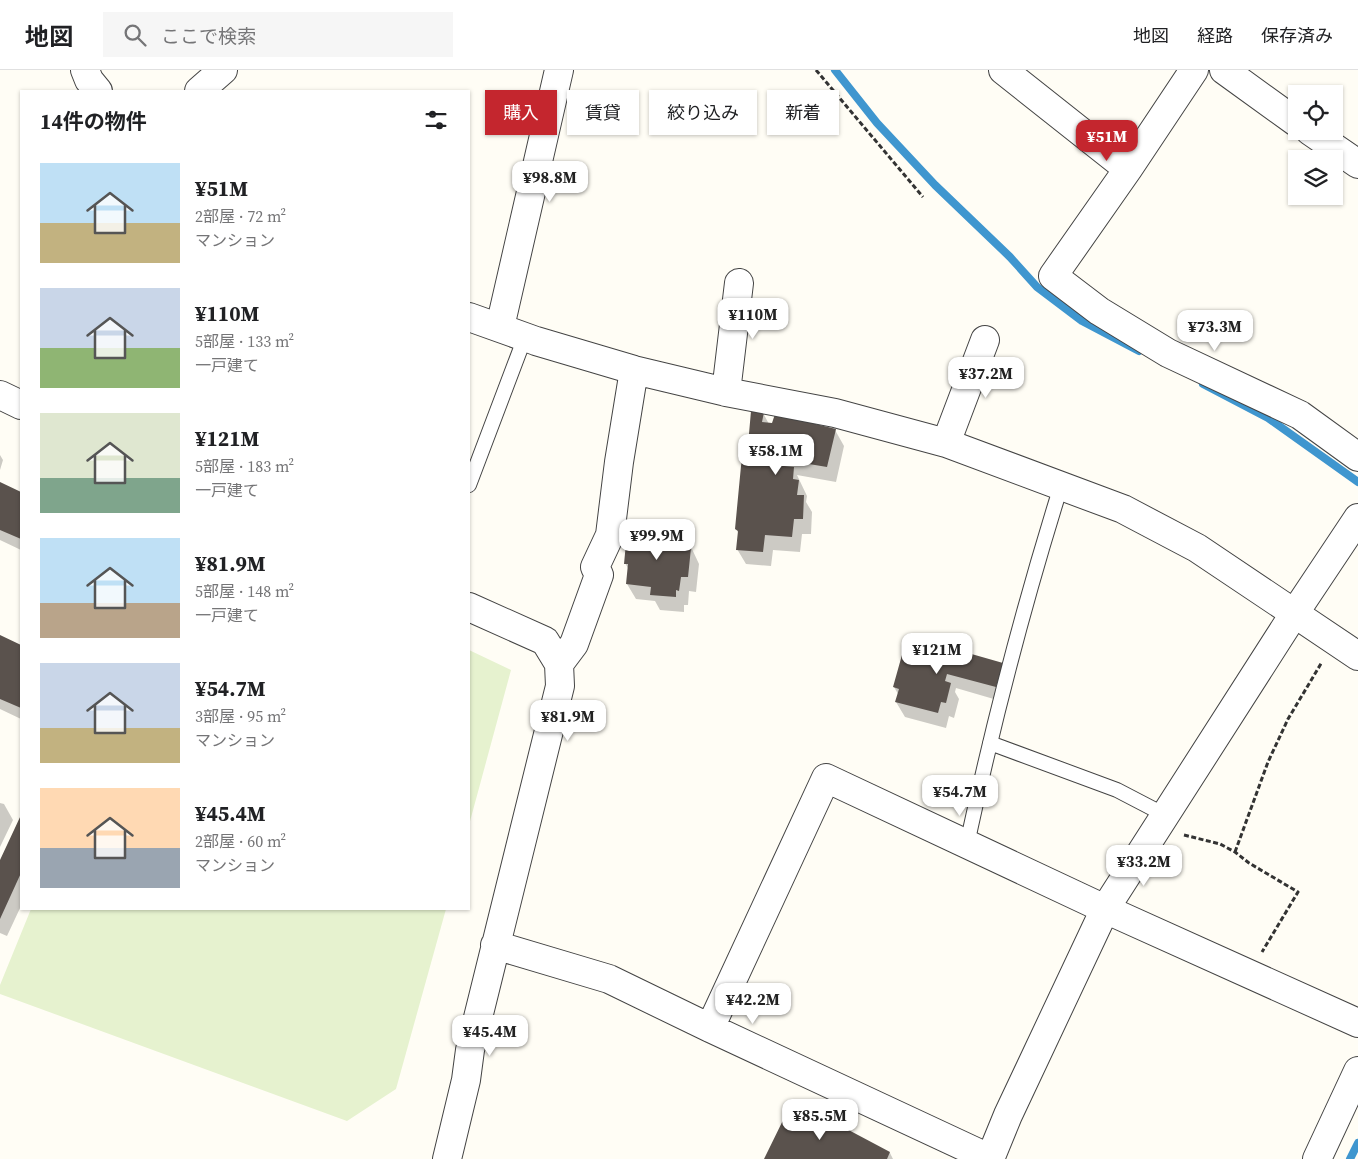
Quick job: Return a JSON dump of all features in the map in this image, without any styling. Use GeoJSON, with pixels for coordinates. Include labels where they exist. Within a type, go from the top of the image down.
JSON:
{"type":"FeatureCollection","features":[{"type":"Feature","properties":{"kind":"street"},"geometry":{"type":"LineString","coordinates":[[85,70],[89,80],[97,90]]}},
{"type":"Feature","properties":{"kind":"street"},"geometry":{"type":"LineString","coordinates":[[200,90],[223,70]]}},
{"type":"Feature","properties":{"kind":"street"},"geometry":{"type":"LineString","coordinates":[[500,327],[559,70]]}},
{"type":"Feature","properties":{"kind":"street"},"geometry":{"type":"LineString","coordinates":[[1003,70],[1128,169]]}},
{"type":"Feature","properties":{"kind":"street"},"geometry":{"type":"LineString","coordinates":[[1194,70],[1128,169],[1052,276],[1099,311],[1168,352],[1300,415],[1358,457]]}},
{"type":"Feature","properties":{"kind":"street"},"geometry":{"type":"LineString","coordinates":[[1224,70],[1288,116]]}},
{"type":"Feature","properties":{"kind":"street"},"geometry":{"type":"LineString","coordinates":[[1323,140],[1358,164]]}},
{"type":"Feature","properties":{"kind":"street"},"geometry":{"type":"LineString","coordinates":[[726,392],[738,283]]}},
{"type":"Feature","properties":{"kind":"street"},"geometry":{"type":"LineString","coordinates":[[470,317],[526,337],[634,370],[726,392],[835,413],[946,443],[1123,509],[1197,548],[1347,649]]}},
{"type":"Feature","properties":{"kind":"street"},"geometry":{"type":"LineString","coordinates":[[946,443],[985,340]]}},
{"type":"Feature","properties":{"kind":"street"},"geometry":{"type":"LineString","coordinates":[[558,664],[574,644],[599,575],[595,567],[610,535],[619,462],[634,370]]}},
{"type":"Feature","properties":{"kind":"street"},"geometry":{"type":"LineString","coordinates":[[0,395],[20,405]]}},
{"type":"Feature","properties":{"kind":"street"},"geometry":{"type":"LineString","coordinates":[[495,945],[609,979],[991,1159],[1008,1115],[1105,909],[1294,614],[1358,518]]}},
{"type":"Feature","properties":{"kind":"street"},"geometry":{"type":"LineString","coordinates":[[447,1159],[495,945],[560,686],[558,664],[545,641],[470,607]]}},
{"type":"Feature","properties":{"kind":"street"},"geometry":{"type":"LineString","coordinates":[[710,1028],[826,778],[1105,909],[1358,1023]]}},
{"type":"Feature","properties":{"kind":"street"},"geometry":{"type":"LineString","coordinates":[[1317,1159],[1358,1072]]}},
{"type":"Feature","properties":{"kind":"lane"},"geometry":{"type":"LineString","coordinates":[[470,482],[526,337]]}},
{"type":"Feature","properties":{"kind":"lane"},"geometry":{"type":"LineString","coordinates":[[967,844],[990,743],[1043,544],[1061,486]]}},
{"type":"Feature","properties":{"kind":"lane"},"geometry":{"type":"LineString","coordinates":[[990,743],[1117,790],[1161,821]]}},
{"type":"Feature","properties":{"kind":"path"},"geometry":{"type":"LineString","coordinates":[[816,70],[923,197]]}},
{"type":"Feature","properties":{"kind":"path"},"geometry":{"type":"LineString","coordinates":[[1235,852],[1268,762],[1288,719],[1321,663],[1347,649]]}},
{"type":"Feature","properties":{"kind":"path"},"geometry":{"type":"LineString","coordinates":[[1161,821],[1220,844],[1298,892],[1248,974]]}},
{"type":"Feature","properties":{"kind":"green space"},"geometry":{"type":"Polygon","coordinates":[[[470,650],[511,670],[470,821],[470,650]]]}},
{"type":"Feature","properties":{"kind":"green space"},"geometry":{"type":"Polygon","coordinates":[[[31,910],[446,910],[396,1089],[347,1121],[0,994],[0,985],[31,910]]]}},
{"type":"Feature","properties":{"kind":"building"},"geometry":{"type":"Polygon","coordinates":[[[751,411],[764,412],[762,422],[772,423],[775,414],[836,429],[827,467],[785,460],[784,466],[794,467],[793,479],[799,480],[797,495],[804,495],[803,519],[794,519],[792,537],[765,535],[763,552],[736,550],[738,531],[735,529],[741,466],[744,445],[748,445],[751,411]]]}},
{"type":"Feature","properties":{"kind":"building"},"geometry":{"type":"Polygon","coordinates":[[[0,482],[20,492],[20,539],[0,530],[0,482]]]}},
{"type":"Feature","properties":{"kind":"building"},"geometry":{"type":"Polygon","coordinates":[[[633,528],[685,533],[684,547],[691,548],[688,577],[681,577],[679,591],[676,590],[676,597],[650,595],[651,587],[626,584],[628,564],[624,564],[626,543],[632,544],[633,528]]]}},
{"type":"Feature","properties":{"kind":"building"},"geometry":{"type":"Polygon","coordinates":[[[0,635],[20,645],[20,708],[0,699],[0,635]]]}},
{"type":"Feature","properties":{"kind":"building"},"geometry":{"type":"Polygon","coordinates":[[[907,637],[935,645],[934,651],[966,661],[968,653],[1003,663],[996,687],[947,674],[945,681],[951,683],[946,703],[941,702],[938,713],[895,702],[899,689],[893,687],[907,637]]]}},
{"type":"Feature","properties":{"kind":"building"},"geometry":{"type":"Polygon","coordinates":[[[20,817],[20,875],[0,919],[0,860],[20,817]]]}},
{"type":"Feature","properties":{"kind":"building"},"geometry":{"type":"Polygon","coordinates":[[[789,1108],[815,1121],[817,1118],[825,1122],[826,1118],[890,1152],[887,1159],[764,1159],[789,1108]]]}},
{"type":"Feature","properties":{"kind":"waterway"},"geometry":{"type":"LineString","coordinates":[[835,70],[877,123],[935,185],[1010,257],[1037,287],[1082,321],[1139,351]]}},
{"type":"Feature","properties":{"kind":"waterway"},"geometry":{"type":"LineString","coordinates":[[1203,384],[1268,418],[1358,482]]}},
{"type":"Feature","properties":{"kind":"waterway"},"geometry":{"type":"LineString","coordinates":[[1350,1159],[1358,1143]]}}]}
